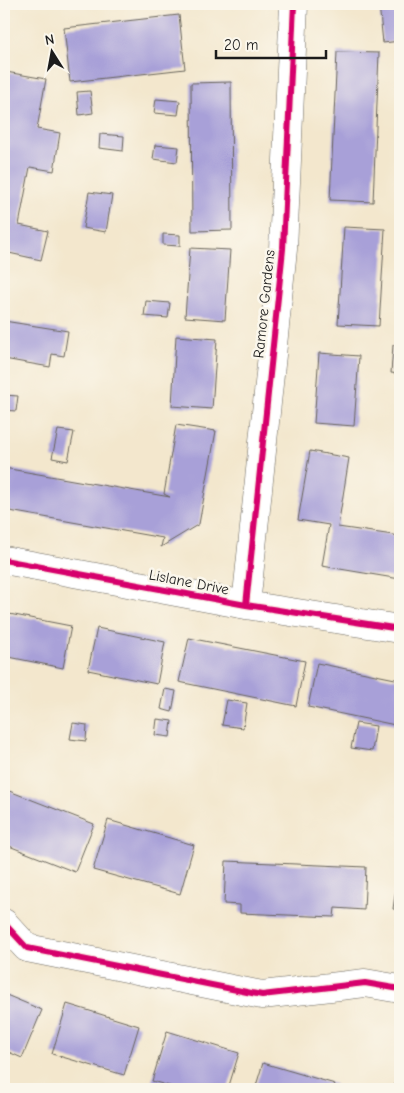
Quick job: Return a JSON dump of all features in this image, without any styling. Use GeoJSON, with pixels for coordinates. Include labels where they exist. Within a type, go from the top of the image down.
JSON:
{"type":"FeatureCollection","features":[{"type":"Feature","properties":{"kind":"street","name":"Ramore Gardens"},"geometry":{"type":"LineString","coordinates":[[246,605],[283,249],[294,4]]}},
{"type":"Feature","properties":{"kind":"street","name":"Lislane Drive"},"geometry":{"type":"LineString","coordinates":[[4,560],[246,605],[400,628]]}},
{"type":"Feature","properties":{"kind":"street"},"geometry":{"type":"LineString","coordinates":[[4,923],[27,948],[262,995],[365,983],[400,989]]}},
{"type":"Feature","properties":{"kind":"building"},"geometry":{"type":"Polygon","coordinates":[[[379,4],[400,4],[400,41],[383,43],[379,4]]]}},
{"type":"Feature","properties":{"kind":"building"},"geometry":{"type":"Polygon","coordinates":[[[179,15],[185,69],[70,82],[64,28],[179,15]]]}},
{"type":"Feature","properties":{"kind":"building"},"geometry":{"type":"Polygon","coordinates":[[[337,52],[379,53],[373,202],[330,200],[337,52]]]}},
{"type":"Feature","properties":{"kind":"building"},"geometry":{"type":"Polygon","coordinates":[[[6,72],[46,79],[37,129],[60,133],[54,171],[30,167],[19,225],[48,231],[41,260],[9,253],[7,265],[4,264],[4,86],[6,72]]]}},
{"type":"Feature","properties":{"kind":"building"},"geometry":{"type":"Polygon","coordinates":[[[231,82],[232,230],[192,231],[191,83],[231,82]]]}},
{"type":"Feature","properties":{"kind":"building"},"geometry":{"type":"Polygon","coordinates":[[[90,91],[93,113],[79,115],[77,92],[90,91]]]}},
{"type":"Feature","properties":{"kind":"building"},"geometry":{"type":"Polygon","coordinates":[[[156,99],[180,101],[178,115],[154,113],[156,99]]]}},
{"type":"Feature","properties":{"kind":"building"},"geometry":{"type":"Polygon","coordinates":[[[100,134],[124,136],[123,151],[99,148],[100,134]]]}},
{"type":"Feature","properties":{"kind":"building"},"geometry":{"type":"Polygon","coordinates":[[[155,145],[179,147],[177,162],[153,159],[155,145]]]}},
{"type":"Feature","properties":{"kind":"building"},"geometry":{"type":"Polygon","coordinates":[[[89,192],[112,195],[106,232],[83,228],[89,192]]]}},
{"type":"Feature","properties":{"kind":"building"},"geometry":{"type":"Polygon","coordinates":[[[344,227],[385,229],[379,326],[338,324],[344,227]]]}},
{"type":"Feature","properties":{"kind":"building"},"geometry":{"type":"Polygon","coordinates":[[[163,234],[180,235],[180,246],[163,245],[163,234]]]}},
{"type":"Feature","properties":{"kind":"building"},"geometry":{"type":"Polygon","coordinates":[[[190,248],[230,250],[225,320],[185,317],[190,248]]]}},
{"type":"Feature","properties":{"kind":"building"},"geometry":{"type":"Polygon","coordinates":[[[146,301],[170,303],[168,318],[144,316],[146,301]]]}},
{"type":"Feature","properties":{"kind":"building"},"geometry":{"type":"Polygon","coordinates":[[[4,321],[68,331],[64,356],[52,354],[50,367],[4,359],[4,321]]]}},
{"type":"Feature","properties":{"kind":"building"},"geometry":{"type":"Polygon","coordinates":[[[176,336],[217,339],[212,409],[172,406],[176,336]]]}},
{"type":"Feature","properties":{"kind":"building"},"geometry":{"type":"Polygon","coordinates":[[[393,345],[400,346],[400,374],[391,373],[393,345]]]}},
{"type":"Feature","properties":{"kind":"building"},"geometry":{"type":"Polygon","coordinates":[[[319,353],[359,356],[354,426],[314,423],[319,353]]]}},
{"type":"Feature","properties":{"kind":"building"},"geometry":{"type":"Polygon","coordinates":[[[4,395],[18,396],[16,411],[4,410],[4,395]]]}},
{"type":"Feature","properties":{"kind":"building"},"geometry":{"type":"Polygon","coordinates":[[[176,425],[216,431],[199,524],[161,547],[163,538],[4,510],[4,468],[170,497],[164,494],[176,425]]]}},
{"type":"Feature","properties":{"kind":"building"},"geometry":{"type":"Polygon","coordinates":[[[58,430],[74,432],[68,461],[52,458],[58,430]]]}},
{"type":"Feature","properties":{"kind":"building"},"geometry":{"type":"Polygon","coordinates":[[[310,451],[349,458],[338,527],[400,536],[400,579],[322,566],[329,525],[298,520],[310,451]]]}},
{"type":"Feature","properties":{"kind":"building"},"geometry":{"type":"Polygon","coordinates":[[[4,613],[71,626],[63,668],[4,656],[4,613]]]}},
{"type":"Feature","properties":{"kind":"building"},"geometry":{"type":"Polygon","coordinates":[[[97,628],[165,642],[157,684],[88,670],[97,628]]]}},
{"type":"Feature","properties":{"kind":"building"},"geometry":{"type":"Polygon","coordinates":[[[189,638],[305,661],[296,706],[179,682],[189,638]]]}},
{"type":"Feature","properties":{"kind":"building"},"geometry":{"type":"Polygon","coordinates":[[[317,663],[400,680],[400,726],[308,707],[317,663]]]}},
{"type":"Feature","properties":{"kind":"building"},"geometry":{"type":"Polygon","coordinates":[[[165,689],[176,691],[172,712],[161,709],[165,689]]]}},
{"type":"Feature","properties":{"kind":"building"},"geometry":{"type":"Polygon","coordinates":[[[227,700],[247,703],[243,728],[222,725],[227,700]]]}},
{"type":"Feature","properties":{"kind":"building"},"geometry":{"type":"Polygon","coordinates":[[[157,719],[172,721],[170,737],[155,735],[157,719]]]}},
{"type":"Feature","properties":{"kind":"building"},"geometry":{"type":"Polygon","coordinates":[[[73,723],[87,725],[86,741],[70,739],[73,723]]]}},
{"type":"Feature","properties":{"kind":"building"},"geometry":{"type":"Polygon","coordinates":[[[356,723],[376,726],[372,751],[351,748],[356,723]]]}},
{"type":"Feature","properties":{"kind":"building"},"geometry":{"type":"Polygon","coordinates":[[[4,789],[94,824],[75,872],[4,844],[4,789]]]}},
{"type":"Feature","properties":{"kind":"building"},"geometry":{"type":"Polygon","coordinates":[[[108,820],[194,845],[180,894],[93,870],[108,820]]]}},
{"type":"Feature","properties":{"kind":"building"},"geometry":{"type":"Polygon","coordinates":[[[226,861],[366,867],[364,910],[335,908],[334,917],[240,913],[240,905],[224,904],[226,861]]]}},
{"type":"Feature","properties":{"kind":"building"},"geometry":{"type":"Polygon","coordinates":[[[400,868],[400,910],[393,909],[400,868]]]}},
{"type":"Feature","properties":{"kind":"building"},"geometry":{"type":"Polygon","coordinates":[[[4,994],[42,1010],[22,1058],[4,1050],[4,994]]]}},
{"type":"Feature","properties":{"kind":"building"},"geometry":{"type":"Polygon","coordinates":[[[67,1004],[139,1026],[124,1075],[52,1054],[67,1004]]]}},
{"type":"Feature","properties":{"kind":"building"},"geometry":{"type":"Polygon","coordinates":[[[167,1031],[239,1053],[228,1089],[180,1089],[152,1081],[167,1031]]]}},
{"type":"Feature","properties":{"kind":"building"},"geometry":{"type":"Polygon","coordinates":[[[399,1054],[400,1089],[394,1089],[394,1088],[399,1054]]]}},
{"type":"Feature","properties":{"kind":"building"},"geometry":{"type":"Polygon","coordinates":[[[263,1063],[335,1084],[333,1089],[255,1089],[263,1063]]]}},
{"type":"Feature","properties":{"kind":"cycle path"},"geometry":{"type":"LineString","coordinates":[[246,605],[283,249],[294,4]]}},
{"type":"Feature","properties":{"kind":"cycle path"},"geometry":{"type":"LineString","coordinates":[[4,560],[246,605],[400,629]]}},
{"type":"Feature","properties":{"kind":"cycle path"},"geometry":{"type":"LineString","coordinates":[[4,923],[27,948],[262,995],[365,983],[400,989]]}}]}
